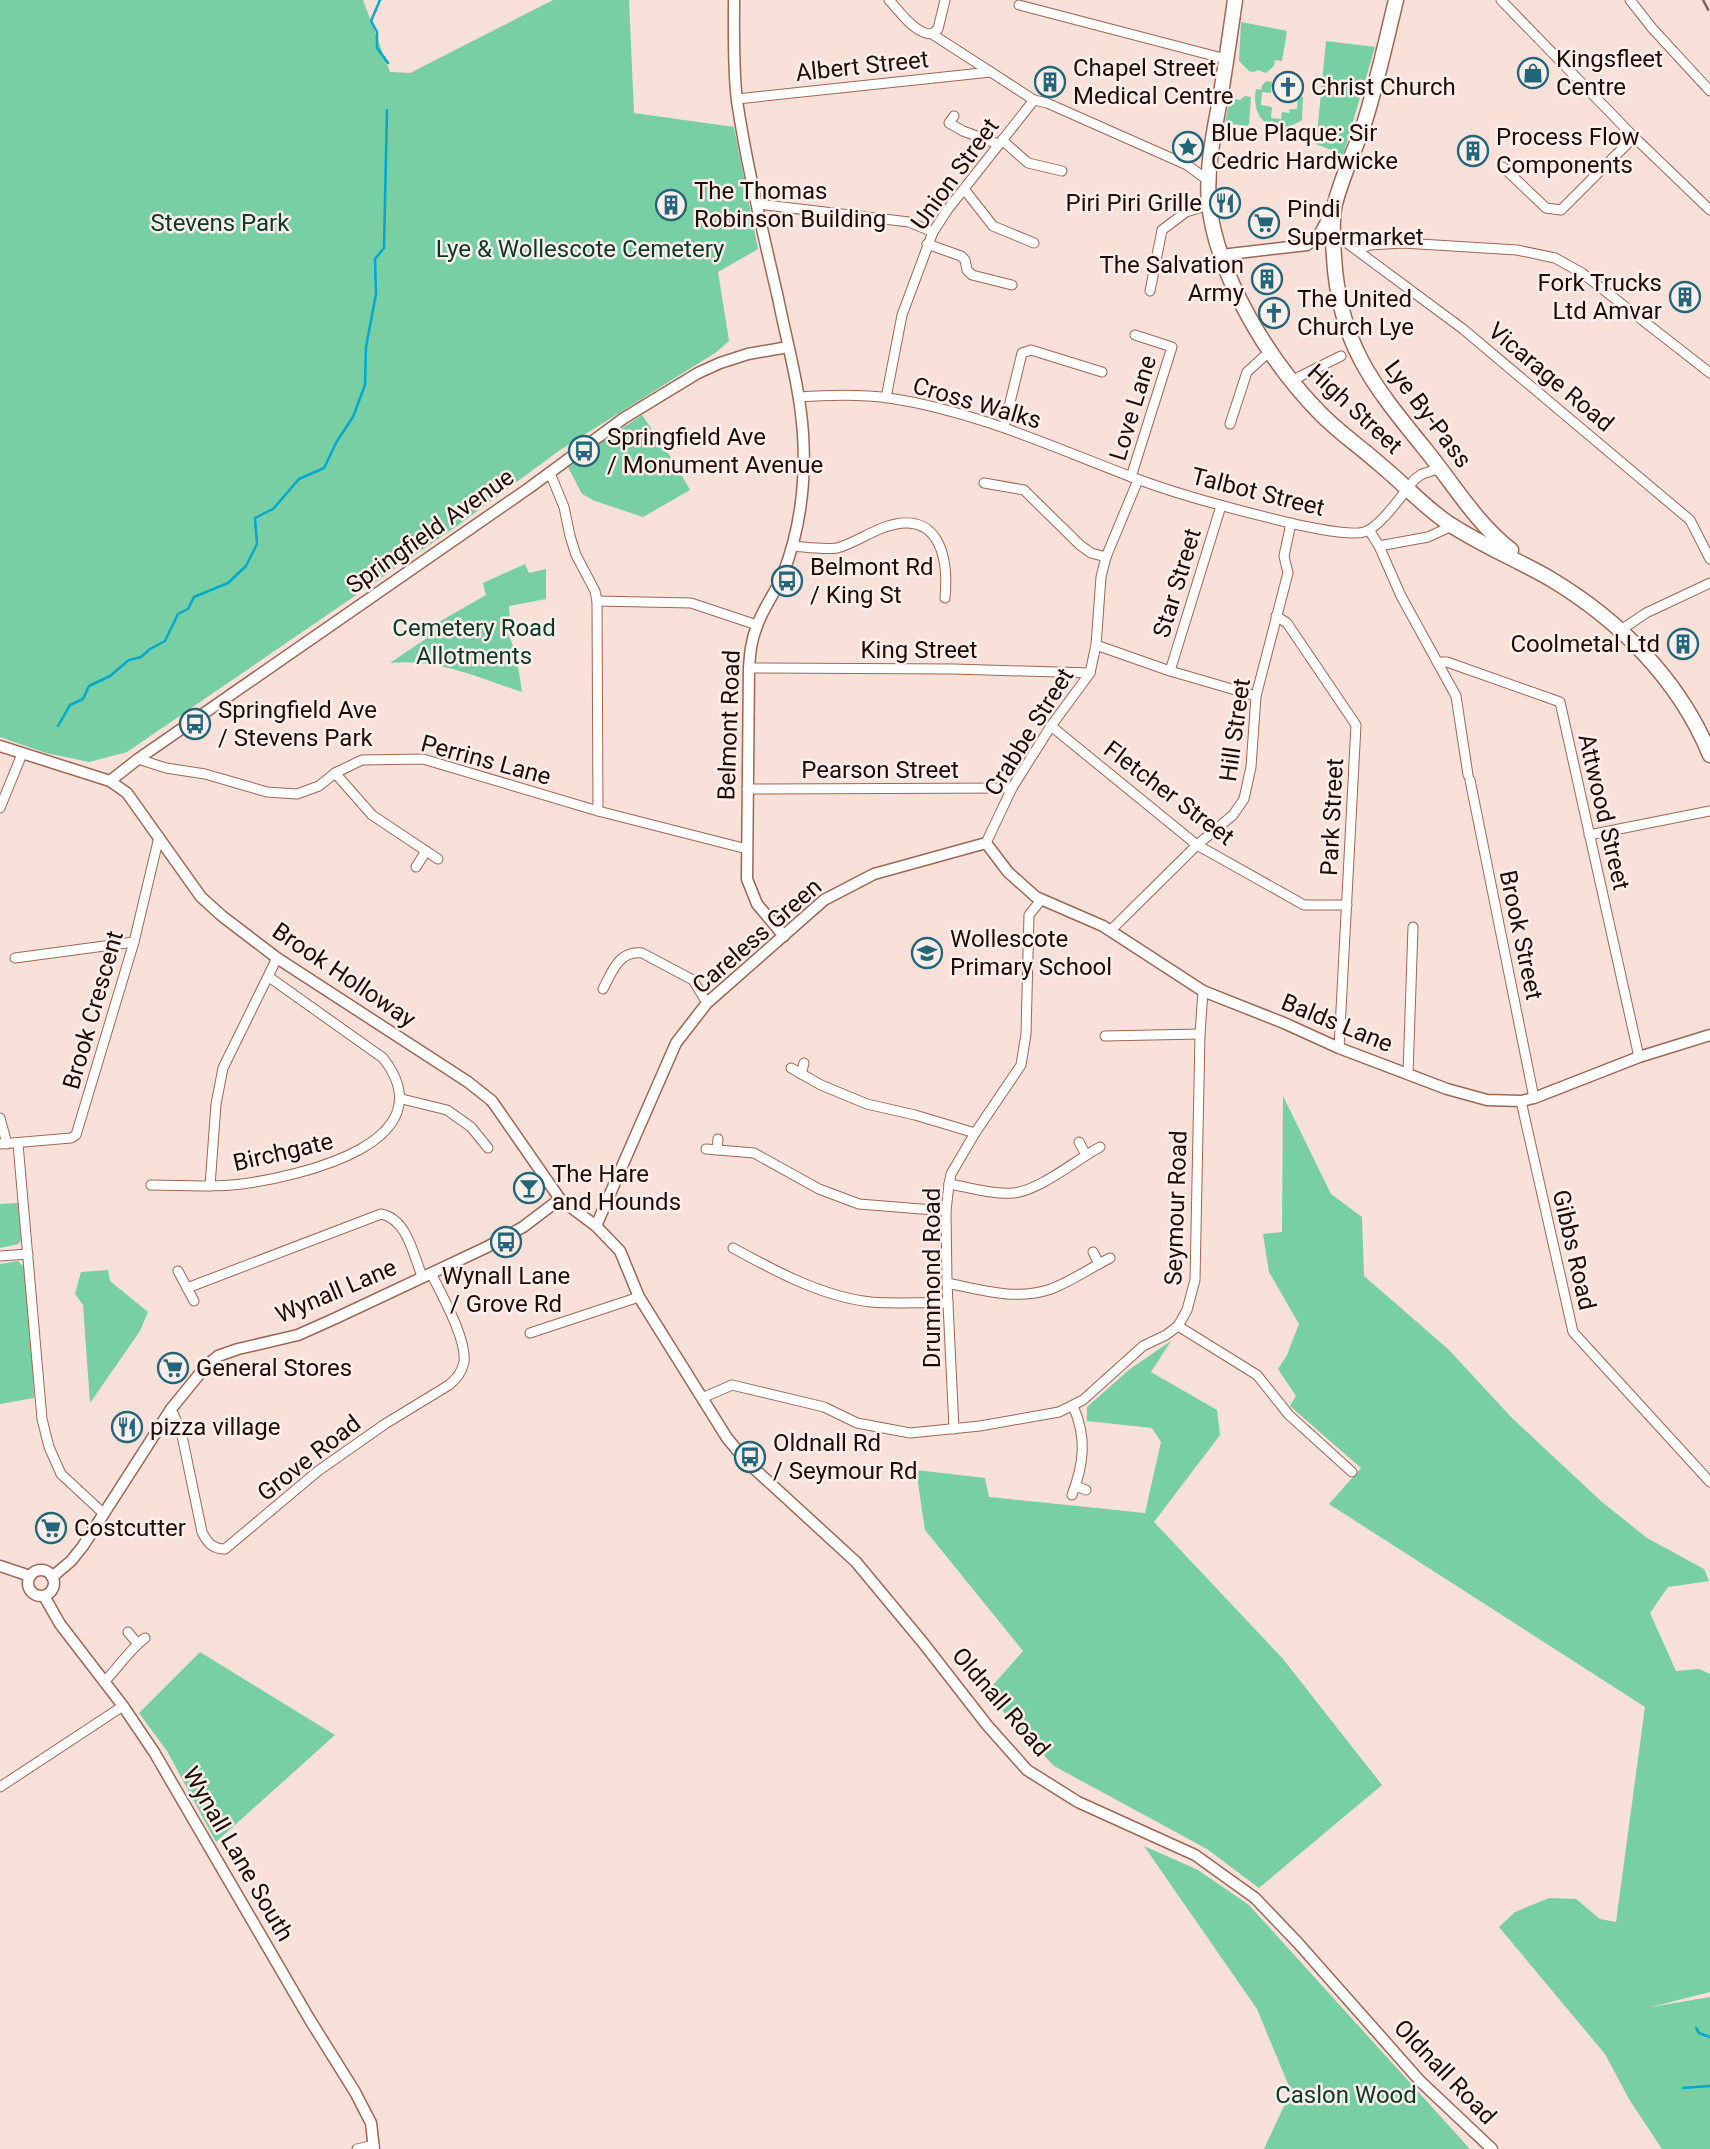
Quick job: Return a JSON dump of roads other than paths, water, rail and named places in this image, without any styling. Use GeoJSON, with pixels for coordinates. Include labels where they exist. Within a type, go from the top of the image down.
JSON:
{"type":"FeatureCollection","features":[{"type":"Feature","properties":{"kind":"highway","name":"High Street"},"geometry":{"type":"LineString","coordinates":[[1235,0],[1211,156],[1209,205],[1221,255],[1269,352],[1320,413],[1406,489],[1452,526],[1548,578]]}},
{"type":"Feature","properties":{"kind":"highway","name":"Lye By-Pass"},"geometry":{"type":"LineString","coordinates":[[1396,0],[1372,99],[1335,204],[1333,230],[1336,285],[1346,330],[1371,378],[1394,412],[1476,514],[1499,540],[1548,578]]}},
{"type":"Feature","properties":{"kind":"highway"},"geometry":{"type":"LineString","coordinates":[[1452,526],[1476,514]]}},
{"type":"Feature","properties":{"kind":"highway"},"geometry":{"type":"LineString","coordinates":[[1548,578],[1593,607],[1646,655],[1698,730],[1710,755]]}},
{"type":"Feature","properties":{"kind":"street","name":"Belmont Road"},"geometry":{"type":"LineString","coordinates":[[734,0],[737,99],[799,397],[803,434],[799,517],[782,576],[757,625],[751,645],[749,668],[747,879],[754,898],[784,936]]}},
{"type":"Feature","properties":{"kind":"street"},"geometry":{"type":"LineString","coordinates":[[890,0],[906,20],[926,34],[932,34],[1034,100],[1047,103],[1187,165],[1209,181]]}},
{"type":"Feature","properties":{"kind":"street"},"geometry":{"type":"LineString","coordinates":[[932,34],[938,29],[945,0]]}},
{"type":"Feature","properties":{"kind":"street"},"geometry":{"type":"LineString","coordinates":[[1502,0],[1634,137],[1710,210]]}},
{"type":"Feature","properties":{"kind":"street"},"geometry":{"type":"LineString","coordinates":[[1630,0],[1710,91]]}},
{"type":"Feature","properties":{"kind":"street"},"geometry":{"type":"LineString","coordinates":[[1018,5],[1226,59]]}},
{"type":"Feature","properties":{"kind":"street","name":"Albert Street"},"geometry":{"type":"LineString","coordinates":[[737,99],[991,72]]}},
{"type":"Feature","properties":{"kind":"street","name":"Union Street"},"geometry":{"type":"LineString","coordinates":[[886,398],[902,315],[927,244],[964,189],[1034,100]]}},
{"type":"Feature","properties":{"kind":"street"},"geometry":{"type":"LineString","coordinates":[[954,116],[949,122],[963,131],[1000,142],[1028,163],[1062,171]]}},
{"type":"Feature","properties":{"kind":"street"},"geometry":{"type":"LineString","coordinates":[[1503,167],[1546,208],[1561,210],[1634,137]]}},
{"type":"Feature","properties":{"kind":"street"},"geometry":{"type":"LineString","coordinates":[[1187,165],[1196,164],[1211,156]]}},
{"type":"Feature","properties":{"kind":"street"},"geometry":{"type":"LineString","coordinates":[[964,189],[993,226],[1034,243]]}},
{"type":"Feature","properties":{"kind":"street"},"geometry":{"type":"LineString","coordinates":[[757,204],[909,222],[933,232]]}},
{"type":"Feature","properties":{"kind":"street"},"geometry":{"type":"LineString","coordinates":[[1221,255],[1307,244],[1320,233],[1335,204]]}},
{"type":"Feature","properties":{"kind":"street"},"geometry":{"type":"LineString","coordinates":[[1150,291],[1161,230],[1186,212],[1209,205]]}},
{"type":"Feature","properties":{"kind":"street","name":"Vicarage Road"},"geometry":{"type":"LineString","coordinates":[[1347,243],[1463,328],[1690,520],[1710,559]]}},
{"type":"Feature","properties":{"kind":"street"},"geometry":{"type":"LineString","coordinates":[[1359,250],[1370,245],[1403,243],[1517,250],[1555,258],[1582,273],[1710,373]]}},
{"type":"Feature","properties":{"kind":"street"},"geometry":{"type":"LineString","coordinates":[[927,244],[961,256],[972,275],[1012,285]]}},
{"type":"Feature","properties":{"kind":"street","name":"Love Lane"},"geometry":{"type":"LineString","coordinates":[[1135,335],[1172,347],[1135,478]]}},
{"type":"Feature","properties":{"kind":"street","name":"Springfield Avenue"},"geometry":{"type":"LineString","coordinates":[[110,781],[550,473],[624,418],[698,373],[720,363],[748,354],[788,347]]}},
{"type":"Feature","properties":{"kind":"street"},"geometry":{"type":"LineString","coordinates":[[1004,427],[1022,353],[1031,350],[1102,372]]}},
{"type":"Feature","properties":{"kind":"street"},"geometry":{"type":"LineString","coordinates":[[1230,424],[1247,372],[1269,352]]}},
{"type":"Feature","properties":{"kind":"street"},"geometry":{"type":"LineString","coordinates":[[1291,381],[1341,356]]}},
{"type":"Feature","properties":{"kind":"street","name":"Cross Walks"},"geometry":{"type":"LineString","coordinates":[[799,397],[886,398],[946,410],[1004,427],[1135,478]]}},
{"type":"Feature","properties":{"kind":"street"},"geometry":{"type":"LineString","coordinates":[[1369,530],[1422,474],[1441,468]]}},
{"type":"Feature","properties":{"kind":"street"},"geometry":{"type":"LineString","coordinates":[[550,473],[564,507],[576,555],[595,591],[597,601],[597,811]]}},
{"type":"Feature","properties":{"kind":"street","name":"Talbot Street"},"geometry":{"type":"LineString","coordinates":[[1135,478],[1221,506],[1291,523],[1357,534],[1369,530]]}},
{"type":"Feature","properties":{"kind":"street","name":"Crabbe Street"},"geometry":{"type":"LineString","coordinates":[[986,843],[1012,788],[1051,726],[1090,673],[1096,645],[1097,608],[1106,557],[1135,478]]}},
{"type":"Feature","properties":{"kind":"street"},"geometry":{"type":"LineString","coordinates":[[984,483],[1024,490],[1091,554],[1106,557]]}},
{"type":"Feature","properties":{"kind":"street","name":"Star Street"},"geometry":{"type":"LineString","coordinates":[[1170,671],[1221,506]]}},
{"type":"Feature","properties":{"kind":"street","name":"Hill Street"},"geometry":{"type":"LineString","coordinates":[[1110,931],[1197,845],[1233,816],[1244,799],[1251,767],[1256,696],[1288,573],[1284,556],[1291,523]]}},
{"type":"Feature","properties":{"kind":"street"},"geometry":{"type":"LineString","coordinates":[[792,546],[837,547],[897,524],[916,525],[926,529],[942,547],[946,562],[945,598]]}},
{"type":"Feature","properties":{"kind":"street"},"geometry":{"type":"LineString","coordinates":[[1379,546],[1429,537],[1452,526]]}},
{"type":"Feature","properties":{"kind":"street","name":"Brook Street"},"geometry":{"type":"LineString","coordinates":[[1369,530],[1458,703],[1469,777],[1534,1098]]}},
{"type":"Feature","properties":{"kind":"street"},"geometry":{"type":"LineString","coordinates":[[1621,630],[1646,613],[1710,583]]}},
{"type":"Feature","properties":{"kind":"street"},"geometry":{"type":"LineString","coordinates":[[597,601],[691,603],[757,625]]}},
{"type":"Feature","properties":{"kind":"street","name":"Park Street"},"geometry":{"type":"LineString","coordinates":[[1276,616],[1287,623],[1356,725],[1339,1048]]}},
{"type":"Feature","properties":{"kind":"street"},"geometry":{"type":"LineString","coordinates":[[1096,645],[1170,671],[1256,696]]}},
{"type":"Feature","properties":{"kind":"street","name":"Attwood Street"},"geometry":{"type":"LineString","coordinates":[[1437,662],[1447,662],[1560,702],[1639,1057]]}},
{"type":"Feature","properties":{"kind":"street","name":"King Street"},"geometry":{"type":"LineString","coordinates":[[749,668],[954,668],[1090,673]]}},
{"type":"Feature","properties":{"kind":"street","name":"Fletcher Street"},"geometry":{"type":"LineString","coordinates":[[1051,726],[1197,845],[1304,905],[1346,905]]}},
{"type":"Feature","properties":{"kind":"street"},"geometry":{"type":"LineString","coordinates":[[0,746],[110,781]]}},
{"type":"Feature","properties":{"kind":"street"},"geometry":{"type":"LineString","coordinates":[[0,808],[22,754]]}},
{"type":"Feature","properties":{"kind":"street","name":"Perrins Lane"},"geometry":{"type":"LineString","coordinates":[[138,759],[267,792],[297,794],[318,786],[335,773],[362,760],[424,759],[597,811],[747,849]]}},
{"type":"Feature","properties":{"kind":"street"},"geometry":{"type":"LineString","coordinates":[[335,773],[372,815],[438,859]]}},
{"type":"Feature","properties":{"kind":"street","name":"Brook Holloway"},"geometry":{"type":"LineString","coordinates":[[110,781],[127,793],[201,897],[222,916],[277,958],[468,1082],[492,1101],[560,1199]]}},
{"type":"Feature","properties":{"kind":"street","name":"Pearson Street"},"geometry":{"type":"LineString","coordinates":[[747,789],[1012,788]]}},
{"type":"Feature","properties":{"kind":"street"},"geometry":{"type":"LineString","coordinates":[[1590,835],[1710,811]]}},
{"type":"Feature","properties":{"kind":"street","name":"Brook Crescent"},"geometry":{"type":"LineString","coordinates":[[18,1144],[71,1138],[76,1135],[134,942],[159,837]]}},
{"type":"Feature","properties":{"kind":"street","name":"Balds Lane"},"geometry":{"type":"LineString","coordinates":[[986,843],[1008,872],[1041,900],[1103,926],[1203,991],[1339,1048],[1447,1089],[1488,1100],[1521,1101],[1534,1098],[1639,1057],[1710,1035]]}},
{"type":"Feature","properties":{"kind":"street","name":"Careless Green"},"geometry":{"type":"LineString","coordinates":[[596,1226],[676,1043],[707,1003],[824,900],[874,874],[986,843]]}},
{"type":"Feature","properties":{"kind":"street"},"geometry":{"type":"LineString","coordinates":[[416,867],[426,851]]}},
{"type":"Feature","properties":{"kind":"street","name":"Drummond Road"},"geometry":{"type":"LineString","coordinates":[[954,1429],[947,1283],[946,1211],[949,1184],[951,1174],[975,1133],[1021,1065],[1026,1034],[1029,915],[1041,900]]}},
{"type":"Feature","properties":{"kind":"street"},"geometry":{"type":"LineString","coordinates":[[1408,1074],[1413,927]]}},
{"type":"Feature","properties":{"kind":"street"},"geometry":{"type":"LineString","coordinates":[[15,958],[27,951],[134,942]]}},
{"type":"Feature","properties":{"kind":"street"},"geometry":{"type":"LineString","coordinates":[[603,989],[621,958],[635,952],[642,953],[693,980],[707,1003]]}},
{"type":"Feature","properties":{"kind":"street","name":"Birchgate"},"geometry":{"type":"LineString","coordinates":[[210,1186],[216,1104],[223,1068],[277,958]]}},
{"type":"Feature","properties":{"kind":"street"},"geometry":{"type":"LineString","coordinates":[[269,977],[383,1058],[400,1086],[402,1099],[447,1110],[471,1127],[488,1147]]}},
{"type":"Feature","properties":{"kind":"street","name":"Seymour Road"},"geometry":{"type":"LineString","coordinates":[[1178,1326],[1193,1296],[1195,1280],[1203,991]]}},
{"type":"Feature","properties":{"kind":"street"},"geometry":{"type":"LineString","coordinates":[[1105,1036],[1200,1034]]}},
{"type":"Feature","properties":{"kind":"street"},"geometry":{"type":"LineString","coordinates":[[801,1074],[804,1063]]}},
{"type":"Feature","properties":{"kind":"street"},"geometry":{"type":"LineString","coordinates":[[791,1068],[867,1104],[975,1133]]}},
{"type":"Feature","properties":{"kind":"street","name":"Birchgate"},"geometry":{"type":"LineString","coordinates":[[151,1185],[242,1184],[300,1172],[346,1157],[381,1136],[396,1115],[402,1099]]}},
{"type":"Feature","properties":{"kind":"street","name":"Gibbs Road"},"geometry":{"type":"LineString","coordinates":[[1521,1101],[1573,1332],[1710,1482]]}},
{"type":"Feature","properties":{"kind":"street"},"geometry":{"type":"LineString","coordinates":[[0,1118],[4,1144],[18,1144],[42,1419],[49,1447],[61,1474],[103,1513]]}},
{"type":"Feature","properties":{"kind":"street"},"geometry":{"type":"LineString","coordinates":[[717,1150],[718,1139]]}},
{"type":"Feature","properties":{"kind":"street"},"geometry":{"type":"LineString","coordinates":[[1079,1142],[1086,1155]]}},
{"type":"Feature","properties":{"kind":"street"},"geometry":{"type":"LineString","coordinates":[[949,1184],[1014,1193],[1024,1191],[1100,1147]]}},
{"type":"Feature","properties":{"kind":"street"},"geometry":{"type":"LineString","coordinates":[[706,1149],[754,1153],[786,1168],[819,1189],[859,1204],[946,1211]]}},
{"type":"Feature","properties":{"kind":"street","name":"Oldnall Road"},"geometry":{"type":"LineString","coordinates":[[560,1199],[596,1226],[620,1251],[639,1297],[727,1438],[747,1462],[856,1562],[986,1725],[1027,1770],[1078,1802],[1195,1855],[1255,1898],[1298,1942],[1420,2081],[1492,2149]]}},
{"type":"Feature","properties":{"kind":"street","name":"Wynall Lane"},"geometry":{"type":"LineString","coordinates":[[51,1577],[73,1559],[171,1409],[206,1366],[218,1356],[298,1335],[523,1227],[560,1199]]}},
{"type":"Feature","properties":{"kind":"street"},"geometry":{"type":"LineString","coordinates":[[187,1287],[381,1214],[392,1217],[403,1229],[427,1274]]}},
{"type":"Feature","properties":{"kind":"street"},"geometry":{"type":"LineString","coordinates":[[733,1248],[741,1258],[831,1293],[870,1302],[948,1303]]}},
{"type":"Feature","properties":{"kind":"street"},"geometry":{"type":"LineString","coordinates":[[1093,1252],[1099,1264]]}},
{"type":"Feature","properties":{"kind":"street"},"geometry":{"type":"LineString","coordinates":[[0,1256],[28,1254]]}},
{"type":"Feature","properties":{"kind":"street"},"geometry":{"type":"LineString","coordinates":[[947,1283],[998,1294],[1024,1295],[1052,1289],[1110,1258]]}},
{"type":"Feature","properties":{"kind":"street"},"geometry":{"type":"LineString","coordinates":[[178,1271],[194,1301]]}},
{"type":"Feature","properties":{"kind":"street","name":"Grove Road"},"geometry":{"type":"LineString","coordinates":[[171,1409],[181,1431],[202,1532],[208,1542],[219,1549],[225,1549],[318,1471],[457,1378],[464,1364],[462,1346],[427,1274]]}},
{"type":"Feature","properties":{"kind":"street"},"geometry":{"type":"LineString","coordinates":[[537,1333],[639,1297]]}},
{"type":"Feature","properties":{"kind":"street"},"geometry":{"type":"LineString","coordinates":[[702,1398],[732,1385],[824,1407],[857,1423],[910,1433],[954,1429],[1059,1412],[1073,1406],[1143,1346],[1178,1326],[1257,1374],[1289,1415],[1352,1472]]}},
{"type":"Feature","properties":{"kind":"street"},"geometry":{"type":"LineString","coordinates":[[1073,1406],[1082,1425],[1080,1475],[1074,1490],[1086,1490]]}},
{"type":"Feature","properties":{"kind":"street"},"geometry":{"type":"LineString","coordinates":[[0,1566],[30,1576]]}},
{"type":"Feature","properties":{"kind":"street"},"geometry":{"type":"LineString","coordinates":[[41,1570],[51,1577],[53,1586],[44,1596],[32,1593],[28,1581],[30,1576],[41,1570]]}},
{"type":"Feature","properties":{"kind":"street","name":"Wynall Lane South"},"geometry":{"type":"LineString","coordinates":[[44,1596],[61,1624],[154,1752],[355,2092],[371,2123],[374,2147]]}},
{"type":"Feature","properties":{"kind":"street"},"geometry":{"type":"LineString","coordinates":[[104,1682],[141,1641],[128,1632]]}},
{"type":"Feature","properties":{"kind":"street"},"geometry":{"type":"LineString","coordinates":[[0,1787],[123,1706]]}},
{"type":"Feature","properties":{"kind":"street"},"geometry":{"type":"LineString","coordinates":[[358,2149],[374,2147]]}},
{"type":"Feature","properties":{"kind":"waterway"},"geometry":{"type":"LineString","coordinates":[[380,0],[371,21],[377,32],[377,48],[388,63]]}},
{"type":"Feature","properties":{"kind":"waterway"},"geometry":{"type":"LineString","coordinates":[[58,726],[70,705],[83,699],[89,686],[165,641],[178,614],[188,609],[194,597],[228,583],[246,566],[257,544],[255,518],[273,509],[299,479],[324,468],[353,417],[365,385],[366,347],[376,294],[375,259],[384,248],[387,110]]}},
{"type":"Feature","properties":{"kind":"waterway"},"geometry":{"type":"LineString","coordinates":[[1696,2028],[1699,2033],[1710,2037]]}},
{"type":"Feature","properties":{"kind":"waterway"},"geometry":{"type":"LineString","coordinates":[[1683,2088],[1710,2086]]}},
{"type":"Feature","properties":{"kind":"railway"},"geometry":{"type":"LineString","coordinates":[[1703,0],[1710,13]]}},
{"type":"Feature","properties":{"kind":"place","name":"Kingsfleet Centre"},"geometry":{"type":"Point","coordinates":[1533,73]}},
{"type":"Feature","properties":{"kind":"place","name":"Chapel Street Medical Centre"},"geometry":{"type":"Point","coordinates":[1050,82]}},
{"type":"Feature","properties":{"kind":"place","name":"Christ Church"},"geometry":{"type":"Point","coordinates":[1288,87]}},
{"type":"Feature","properties":{"kind":"place","name":"Blue Plaque: Sir Cedric Hardwicke"},"geometry":{"type":"Point","coordinates":[1188,147]}},
{"type":"Feature","properties":{"kind":"place","name":"Process Flow Components"},"geometry":{"type":"Point","coordinates":[1473,151]}},
{"type":"Feature","properties":{"kind":"place","name":"Piri Piri Grille"},"geometry":{"type":"Point","coordinates":[1225,203]}},
{"type":"Feature","properties":{"kind":"place","name":"The Thomas Robinson Building"},"geometry":{"type":"Point","coordinates":[671,205]}},
{"type":"Feature","properties":{"kind":"place","name":"Pindi Supermarket"},"geometry":{"type":"Point","coordinates":[1264,223]}},
{"type":"Feature","properties":{"kind":"place","name":"The Salvation Army"},"geometry":{"type":"Point","coordinates":[1267,279]}},
{"type":"Feature","properties":{"kind":"place","name":"Fork Trucks Ltd Amvar"},"geometry":{"type":"Point","coordinates":[1685,297]}},
{"type":"Feature","properties":{"kind":"place","name":"The United Church Lye"},"geometry":{"type":"Point","coordinates":[1274,313]}},
{"type":"Feature","properties":{"kind":"place","name":"Springfield Ave / Monument Avenue"},"geometry":{"type":"Point","coordinates":[584,451]}},
{"type":"Feature","properties":{"kind":"place","name":"Belmont Rd / King St"},"geometry":{"type":"Point","coordinates":[787,581]}},
{"type":"Feature","properties":{"kind":"place","name":"Coolmetal Ltd"},"geometry":{"type":"Point","coordinates":[1683,644]}},
{"type":"Feature","properties":{"kind":"place","name":"Springfield Ave / Stevens Park"},"geometry":{"type":"Point","coordinates":[195,724]}},
{"type":"Feature","properties":{"kind":"place","name":"Wollescote Primary School"},"geometry":{"type":"Point","coordinates":[927,953]}},
{"type":"Feature","properties":{"kind":"place","name":"The Hare and Hounds"},"geometry":{"type":"Point","coordinates":[529,1188]}},
{"type":"Feature","properties":{"kind":"place","name":"Wynall Lane / Grove Rd"},"geometry":{"type":"Point","coordinates":[506,1242]}},
{"type":"Feature","properties":{"kind":"place","name":"General Stores"},"geometry":{"type":"Point","coordinates":[173,1368]}},
{"type":"Feature","properties":{"kind":"place","name":"pizza village"},"geometry":{"type":"Point","coordinates":[127,1427]}},
{"type":"Feature","properties":{"kind":"place","name":"Oldnall Rd / Seymour Rd"},"geometry":{"type":"Point","coordinates":[750,1457]}},
{"type":"Feature","properties":{"kind":"place","name":"Costcutter"},"geometry":{"type":"Point","coordinates":[51,1528]}},
{"type":"Feature","properties":{"kind":"park label","name":"Stevens Park"},"geometry":{"type":"Point","coordinates":[220,223]}},
{"type":"Feature","properties":{"kind":"park label","name":"Lye & Wollescote Cemetery"},"geometry":{"type":"Point","coordinates":[580,249]}},
{"type":"Feature","properties":{"kind":"park label","name":"Cemetery Road Allotments"},"geometry":{"type":"Point","coordinates":[474,642]}},
{"type":"Feature","properties":{"kind":"park label","name":"Caslon Wood"},"geometry":{"type":"Point","coordinates":[1346,2095]}}]}
